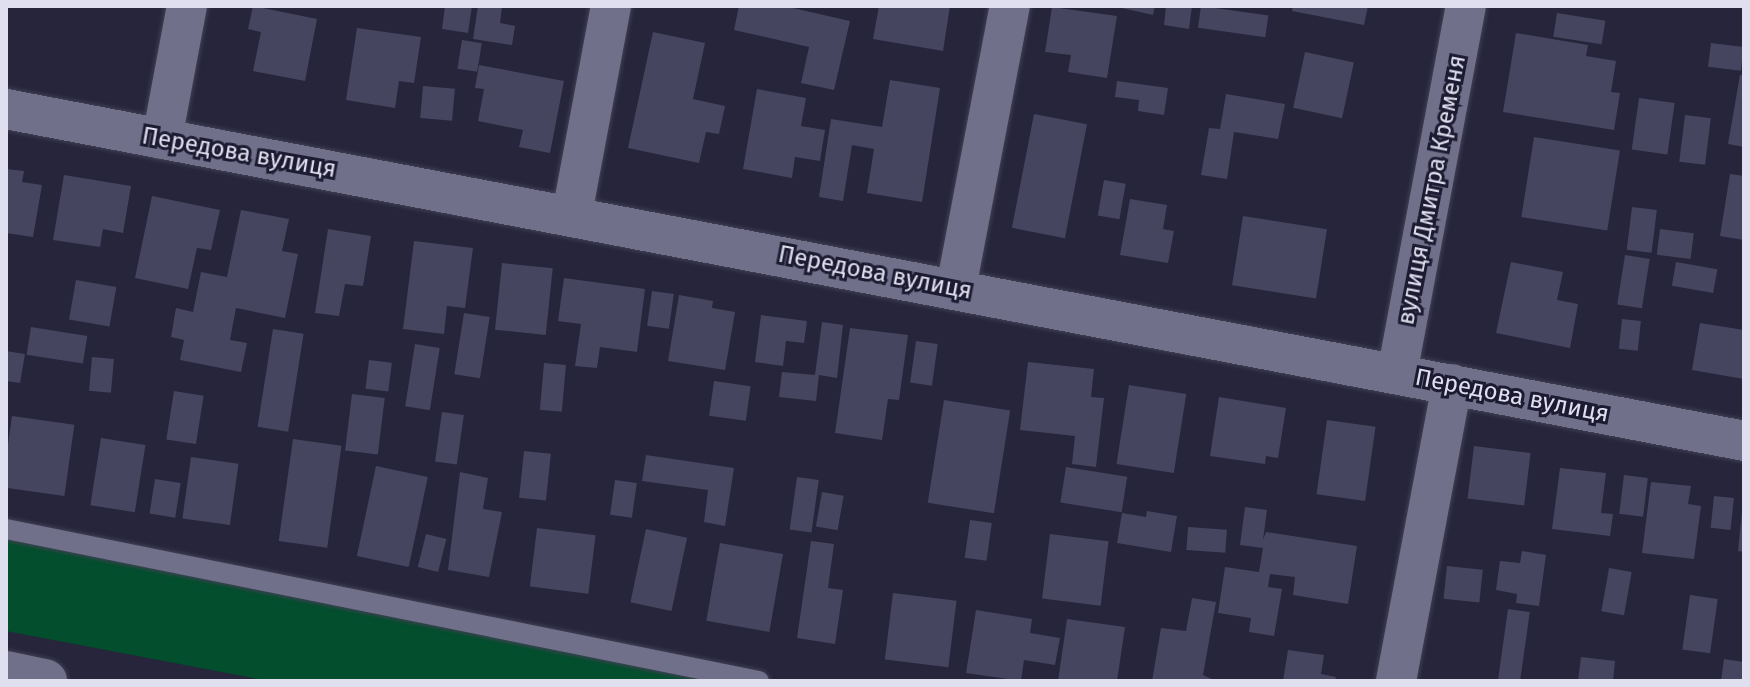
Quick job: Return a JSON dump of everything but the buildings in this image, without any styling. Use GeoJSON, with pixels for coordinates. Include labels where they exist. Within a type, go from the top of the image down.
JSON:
{"type":"FeatureCollection","features":[{"type":"Feature","properties":{"kind":"street"},"geometry":{"type":"LineString","coordinates":[[162,139],[187,6]]}},
{"type":"Feature","properties":{"kind":"street"},"geometry":{"type":"LineString","coordinates":[[572,214],[611,6]]}},
{"type":"Feature","properties":{"kind":"street"},"geometry":{"type":"LineString","coordinates":[[956,288],[1010,6]]}},
{"type":"Feature","properties":{"kind":"street","name":"вулиця Дмитра Кременя"},"geometry":{"type":"LineString","coordinates":[[1397,374],[1466,6]]}},
{"type":"Feature","properties":{"kind":"street","name":"Передова вулиця"},"geometry":{"type":"LineString","coordinates":[[6,109],[572,214],[1744,441]]}},
{"type":"Feature","properties":{"kind":"street"},"geometry":{"type":"LineString","coordinates":[[1396,681],[1452,384]]}},
{"type":"Feature","properties":{"kind":"street"},"geometry":{"type":"LineString","coordinates":[[6,673],[45,681]]}},
{"type":"Feature","properties":{"kind":"lane"},"geometry":{"type":"LineString","coordinates":[[6,529],[759,681]]}},
{"type":"Feature","properties":{"kind":"green space"},"geometry":{"type":"Polygon","coordinates":[[[6,536],[713,681],[269,681],[6,631],[6,536]]]}}]}
